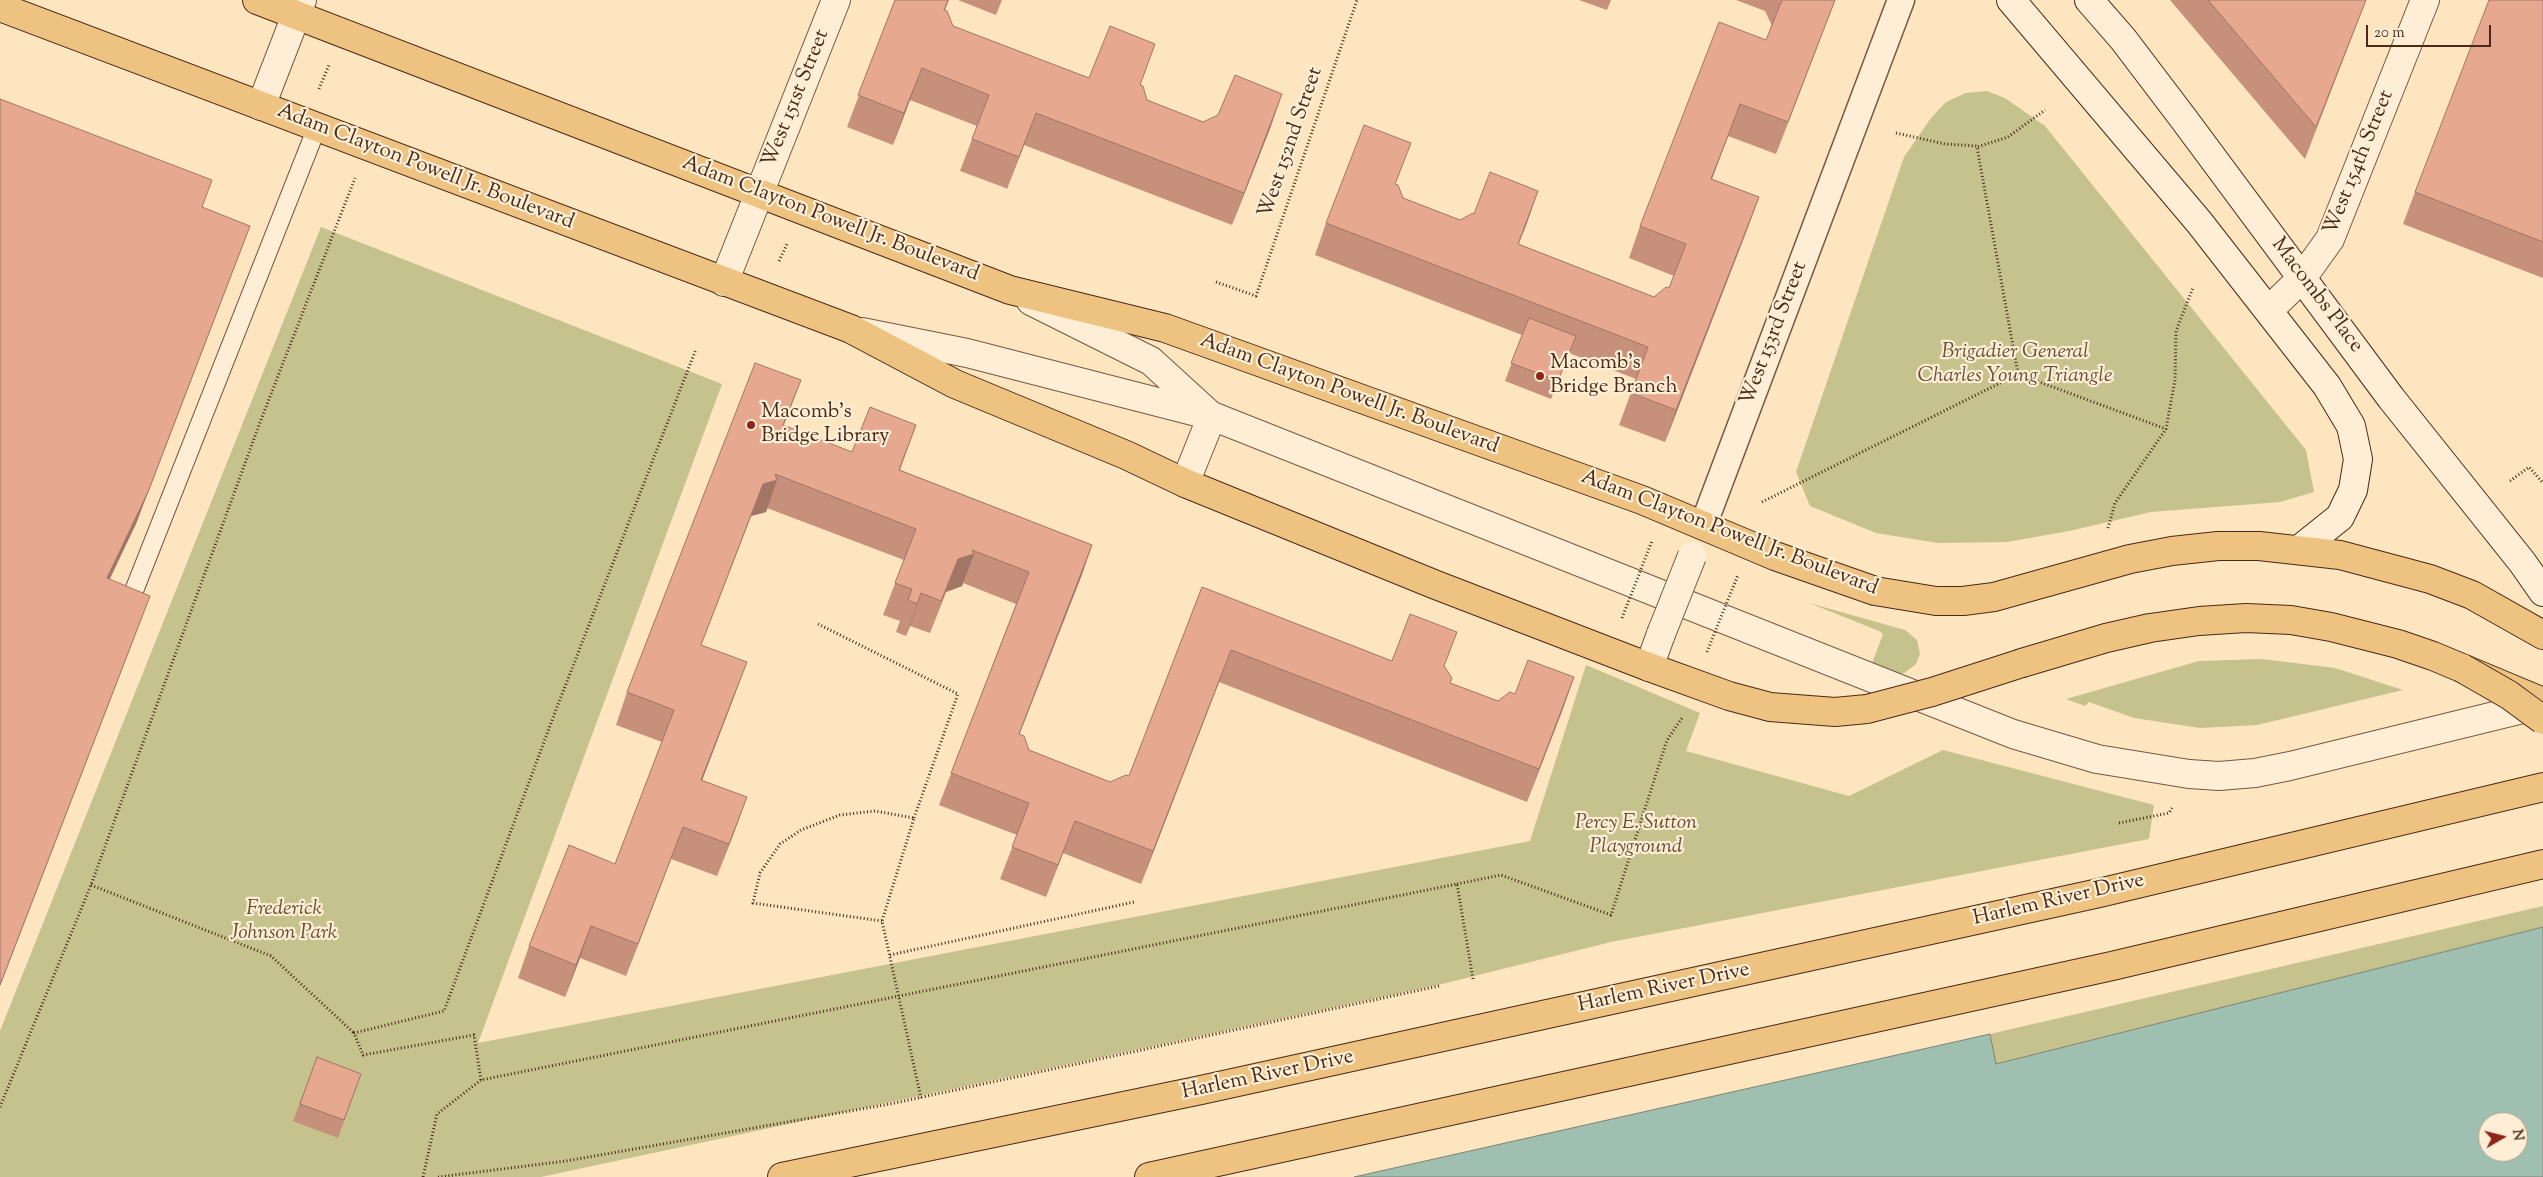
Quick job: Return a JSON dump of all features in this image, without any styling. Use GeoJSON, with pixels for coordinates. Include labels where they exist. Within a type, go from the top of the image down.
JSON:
{"type":"FeatureCollection","features":[{"type":"Feature","properties":{"kind":"main road","name":"Adam Clayton Powell Jr. Boulevard"},"geometry":{"type":"LineString","coordinates":[[257,0],[299,8],[760,193],[1010,290],[1165,328],[1642,500],[1775,556],[1844,581],[1885,593],[1936,602],[1962,602],[1994,597],[2130,559],[2172,551],[2218,546],[2300,549],[2340,555],[2430,578],[2472,595],[2543,635]]}},
{"type":"Feature","properties":{"kind":"main road","name":"Adam Clayton Powell Jr. Boulevard"},"geometry":{"type":"LineString","coordinates":[[0,7],[850,329],[954,384],[1118,451],[1185,483],[1436,585],[1729,696],[1770,706],[1835,712],[1867,709],[1932,692],[2106,638],[2150,628],[2199,621],[2246,618],[2292,620],[2331,627],[2398,644],[2462,668],[2509,695],[2543,720]]}},
{"type":"Feature","properties":{"kind":"main road"},"geometry":{"type":"LineString","coordinates":[[2462,668],[2543,703]]}},
{"type":"Feature","properties":{"kind":"main road","name":"Harlem River Drive"},"geometry":{"type":"LineString","coordinates":[[782,1177],[1201,1090],[2099,893],[2543,786]]}},
{"type":"Feature","properties":{"kind":"main road"},"geometry":{"type":"LineString","coordinates":[[1150,1177],[2112,966],[2543,864]]}},
{"type":"Feature","properties":{"kind":"street","name":"West 151st Street"},"geometry":{"type":"LineString","coordinates":[[724,282],[836,0]]}},
{"type":"Feature","properties":{"kind":"street","name":"West 153rd Street"},"geometry":{"type":"LineString","coordinates":[[1649,667],[1901,0]]}},
{"type":"Feature","properties":{"kind":"street"},"geometry":{"type":"LineString","coordinates":[[2011,0],[2199,222],[2327,386],[2351,426],[2358,459],[2353,490],[2340,518],[2300,549]]}},
{"type":"Feature","properties":{"kind":"street","name":"Macombs Place"},"geometry":{"type":"LineString","coordinates":[[2089,0],[2123,40],[2183,118],[2391,398],[2522,562],[2543,592]]}},
{"type":"Feature","properties":{"kind":"street","name":"West 154th Street"},"geometry":{"type":"LineString","coordinates":[[2269,310],[2302,278],[2330,240],[2425,0]]}},
{"type":"Feature","properties":{"kind":"street"},"geometry":{"type":"LineString","coordinates":[[261,106],[299,8]]}},
{"type":"Feature","properties":{"kind":"street","name":"Adam Clayton Powell Jr. Boulevard"},"geometry":{"type":"LineString","coordinates":[[1010,290],[1151,361],[1212,416]]}},
{"type":"Feature","properties":{"kind":"street","name":"Adam Clayton Powell Jr. Boulevard"},"geometry":{"type":"LineString","coordinates":[[850,329],[967,352],[1212,416],[2014,734],[2097,759],[2189,774],[2219,776],[2255,773],[2300,764],[2543,703]]}},
{"type":"Feature","properties":{"kind":"street"},"geometry":{"type":"LineString","coordinates":[[1185,483],[1212,416]]}},
{"type":"Feature","properties":{"kind":"lane"},"geometry":{"type":"LineString","coordinates":[[119,629],[316,127]]}},
{"type":"Feature","properties":{"kind":"path","name":"West 152nd Street"},"geometry":{"type":"LineString","coordinates":[[1216,282],[1256,296],[1357,0]]}},
{"type":"Feature","properties":{"kind":"path"},"geometry":{"type":"LineString","coordinates":[[318,92],[330,60]]}},
{"type":"Feature","properties":{"kind":"path"},"geometry":{"type":"LineString","coordinates":[[1896,133],[1945,144],[1977,146],[2008,137],[2045,110]]}},
{"type":"Feature","properties":{"kind":"path"},"geometry":{"type":"LineString","coordinates":[[0,1107],[91,885],[258,425],[366,146]]}},
{"type":"Feature","properties":{"kind":"path"},"geometry":{"type":"LineString","coordinates":[[1977,146],[2018,374]]}},
{"type":"Feature","properties":{"kind":"path"},"geometry":{"type":"LineString","coordinates":[[779,261],[790,238]]}},
{"type":"Feature","properties":{"kind":"path"},"geometry":{"type":"LineString","coordinates":[[2106,533],[2115,503],[2166,429],[2175,380],[2176,330],[2193,288]]}},
{"type":"Feature","properties":{"kind":"path"},"geometry":{"type":"LineString","coordinates":[[354,1033],[444,1011],[554,715],[696,349]]}},
{"type":"Feature","properties":{"kind":"path"},"geometry":{"type":"LineString","coordinates":[[1762,502],[2018,374],[2166,429]]}},
{"type":"Feature","properties":{"kind":"path"},"geometry":{"type":"LineString","coordinates":[[2510,481],[2530,467],[2543,483]]}},
{"type":"Feature","properties":{"kind":"path"},"geometry":{"type":"LineString","coordinates":[[1622,618],[1652,541]]}},
{"type":"Feature","properties":{"kind":"path"},"geometry":{"type":"LineString","coordinates":[[1707,652],[1738,575]]}},
{"type":"Feature","properties":{"kind":"path"},"geometry":{"type":"LineString","coordinates":[[818,624],[958,694],[914,818],[882,921],[921,1098]]}},
{"type":"Feature","properties":{"kind":"path"},"geometry":{"type":"LineString","coordinates":[[423,1177],[437,1114],[481,1080],[1501,875],[1611,915],[1667,740],[1684,715]]}},
{"type":"Feature","properties":{"kind":"path"},"geometry":{"type":"LineString","coordinates":[[882,921],[753,904],[760,873],[780,844],[801,830],[840,815],[875,811],[914,818]]}},
{"type":"Feature","properties":{"kind":"path"},"geometry":{"type":"LineString","coordinates":[[2119,823],[2169,813]]}},
{"type":"Feature","properties":{"kind":"path"},"geometry":{"type":"LineString","coordinates":[[1456,884],[1473,979]]}},
{"type":"Feature","properties":{"kind":"path"},"geometry":{"type":"LineString","coordinates":[[91,885],[270,956],[354,1033],[363,1055],[474,1035],[481,1080]]}},
{"type":"Feature","properties":{"kind":"path"},"geometry":{"type":"LineString","coordinates":[[890,955],[1134,902]]}},
{"type":"Feature","properties":{"kind":"path"},"geometry":{"type":"LineString","coordinates":[[438,1177],[566,1161],[921,1098],[1439,986]]}},
{"type":"Feature","properties":{"kind":"green space","name":"Brigadier General Charles Young Triangle"},"geometry":{"type":"Polygon","coordinates":[[[1987,91],[2005,98],[2045,126],[2306,450],[2314,492],[2280,502],[2151,512],[2069,531],[2007,542],[1938,543],[1876,533],[1810,506],[1796,472],[1904,157],[1931,118],[1946,102],[1966,93],[1987,91]]]}},
{"type":"Feature","properties":{"kind":"green space","name":"Frederick Johnson Park"},"geometry":{"type":"Polygon","coordinates":[[[321,227],[722,384],[478,1043],[1530,841],[1586,665],[1700,713],[1686,751],[1849,796],[1943,750],[2154,805],[2149,839],[1611,942],[1438,985],[541,1177],[0,1177],[0,1031],[321,227]]]}},
{"type":"Feature","properties":{"kind":"green space"},"geometry":{"type":"Polygon","coordinates":[[[1809,603],[1905,630],[1917,640],[1920,654],[1916,664],[1904,673],[1866,679],[1883,634],[1809,603]]]}},
{"type":"Feature","properties":{"kind":"green space"},"geometry":{"type":"Polygon","coordinates":[[[2262,659],[2335,668],[2403,690],[2257,725],[2200,728],[2134,718],[2089,702],[2085,706],[2066,699],[2199,661],[2262,659]]]}},
{"type":"Feature","properties":{"kind":"green space"},"geometry":{"type":"Polygon","coordinates":[[[2543,906],[2543,927],[1995,1064],[1990,1034],[2543,906]]]}},
{"type":"Feature","properties":{"kind":"shaded area"},"geometry":{"type":"Polygon","coordinates":[[[2543,927],[2543,1177],[1354,1177],[1990,1034],[1996,1064],[2543,927]]]}},
{"type":"Feature","properties":{"kind":"building"},"geometry":{"type":"Polygon","coordinates":[[[895,0],[948,0],[944,10],[947,11],[953,26],[1089,78],[1110,26],[1155,44],[1140,85],[1143,86],[1147,100],[1203,122],[1218,115],[1235,75],[1282,94],[1244,193],[1036,113],[1019,157],[972,139],[989,95],[922,68],[904,113],[858,95],[895,0]]]}},
{"type":"Feature","properties":{"kind":"building"},"geometry":{"type":"Polygon","coordinates":[[[1782,0],[1835,0],[1788,122],[1740,104],[1711,179],[1759,197],[1676,410],[1631,393],[1648,347],[1326,223],[1364,125],[1411,143],[1395,184],[1398,185],[1403,198],[1460,220],[1474,214],[1490,172],[1538,191],[1518,244],[1654,297],[1666,287],[1669,288],[1686,244],[1640,226],[1719,22],[1766,40],[1782,0]]]}},
{"type":"Feature","properties":{"kind":"building"},"geometry":{"type":"Polygon","coordinates":[[[2208,0],[2366,0],[2316,127],[2208,0]]]}},
{"type":"Feature","properties":{"kind":"building"},"geometry":{"type":"Polygon","coordinates":[[[2489,0],[2543,0],[2543,242],[2415,192],[2489,0]]]}},
{"type":"Feature","properties":{"kind":"building"},"geometry":{"type":"Polygon","coordinates":[[[0,99],[212,180],[202,207],[250,226],[148,492],[107,578],[150,596],[0,985],[0,99]]]}},
{"type":"Feature","properties":{"kind":"building"},"geometry":{"type":"Polygon","coordinates":[[[1529,318],[1576,336],[1558,381],[1511,363],[1529,318]]]}},
{"type":"Feature","properties":{"kind":"building"},"geometry":{"type":"Polygon","coordinates":[[[755,363],[801,380],[783,425],[852,452],[870,407],[916,425],[899,470],[1092,545],[1019,734],[1024,736],[1029,750],[1110,782],[1126,775],[1129,776],[1202,587],[1392,661],[1410,614],[1457,632],[1444,666],[1452,678],[1450,683],[1498,701],[1510,692],[1515,694],[1528,660],[1574,677],[1539,769],[1231,650],[1153,851],[1075,821],[1058,865],[1012,847],[1029,803],[951,773],[1029,572],[972,550],[974,554],[958,559],[941,601],[921,593],[917,604],[908,600],[912,589],[895,583],[916,529],[775,474],[777,480],[763,484],[701,645],[747,662],[701,780],[747,797],[729,844],[683,827],[638,944],[591,926],[576,965],[529,946],[569,845],[615,864],[674,710],[627,692],[755,363]]]}},
{"type":"Feature","properties":{"kind":"building"},"geometry":{"type":"Polygon","coordinates":[[[317,1057],[361,1074],[344,1120],[300,1104],[317,1057]]]}},
{"type":"Feature","properties":{"kind":"place","name":"Macomb's Bridge Branch"},"geometry":{"type":"Point","coordinates":[1540,376]}},
{"type":"Feature","properties":{"kind":"place","name":"Macomb's Bridge Library"},"geometry":{"type":"Point","coordinates":[751,425]}},
{"type":"Feature","properties":{"kind":"park label","name":"Percy E. Sutton Playground"},"geometry":{"type":"Point","coordinates":[1636,836]}}]}
